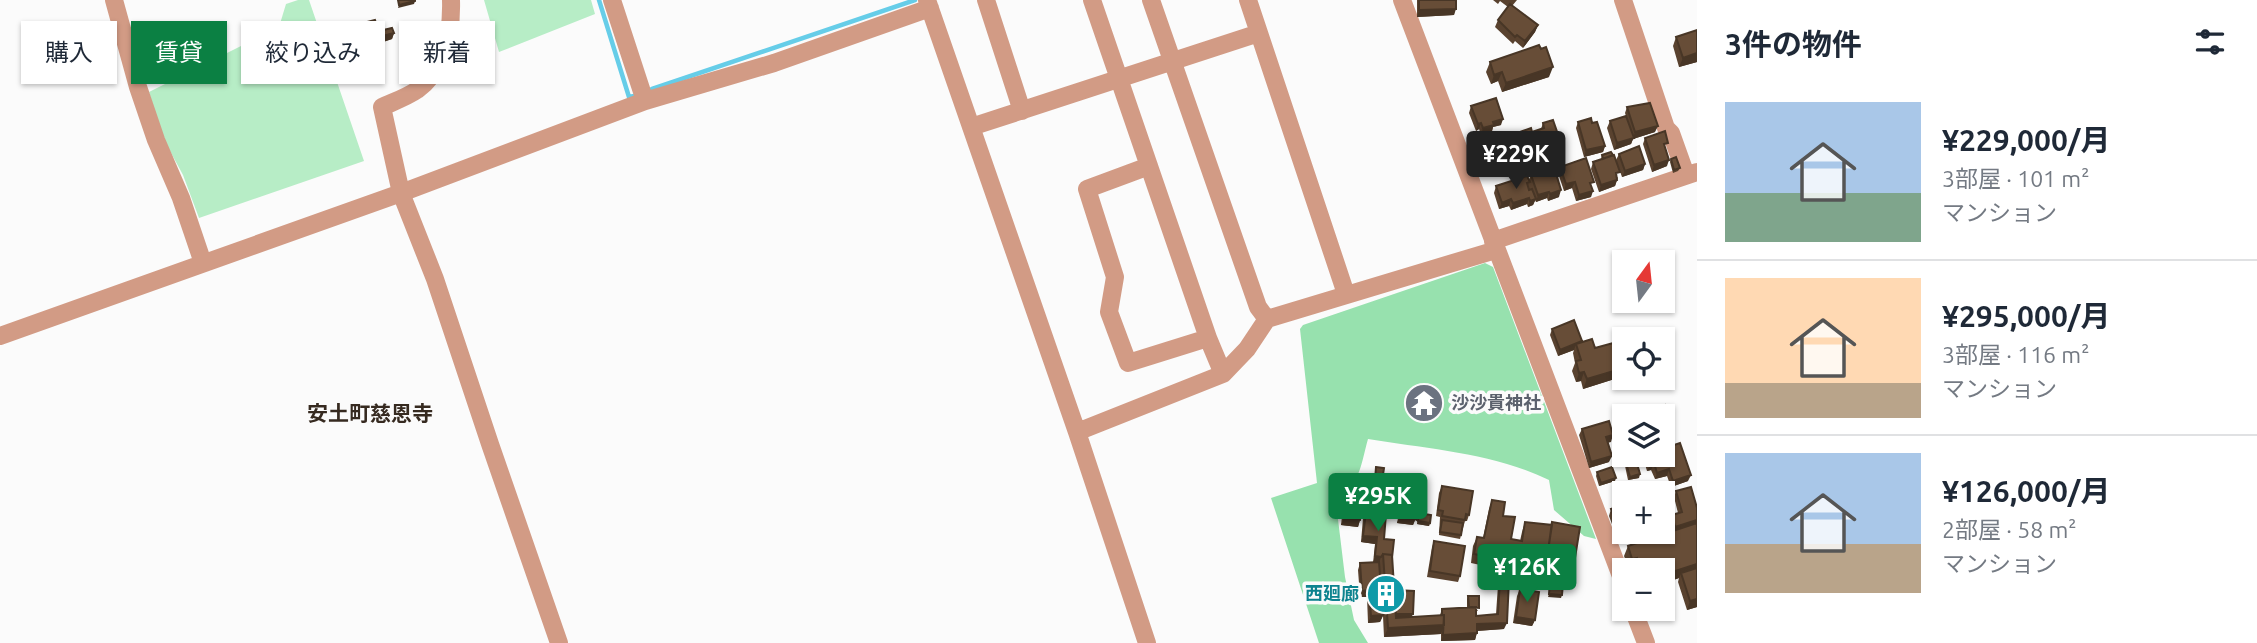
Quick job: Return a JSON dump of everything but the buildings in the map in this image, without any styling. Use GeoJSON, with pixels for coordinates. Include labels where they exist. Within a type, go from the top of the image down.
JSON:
{"type":"FeatureCollection","features":[{"type":"Feature","properties":{"kind":"street"},"geometry":{"type":"LineString","coordinates":[[114,0],[142,100],[181,198],[202,263]]}},
{"type":"Feature","properties":{"kind":"street"},"geometry":{"type":"LineString","coordinates":[[451,0],[450,30],[442,61],[431,77],[416,91],[382,107],[401,193],[436,279],[559,643]]}},
{"type":"Feature","properties":{"kind":"street"},"geometry":{"type":"LineString","coordinates":[[612,0],[645,100]]}},
{"type":"Feature","properties":{"kind":"street"},"geometry":{"type":"LineString","coordinates":[[986,0],[1022,111]]}},
{"type":"Feature","properties":{"kind":"street"},"geometry":{"type":"LineString","coordinates":[[1092,0],[1208,338],[1223,373]]}},
{"type":"Feature","properties":{"kind":"street"},"geometry":{"type":"LineString","coordinates":[[1152,0],[1258,307],[1267,319]]}},
{"type":"Feature","properties":{"kind":"street"},"geometry":{"type":"LineString","coordinates":[[1248,0],[1346,294]]}},
{"type":"Feature","properties":{"kind":"street"},"geometry":{"type":"LineString","coordinates":[[1402,0],[1614,558]]}},
{"type":"Feature","properties":{"kind":"street"},"geometry":{"type":"LineString","coordinates":[[1077,432],[1223,373],[1247,349],[1267,319],[1494,245],[1692,173],[1666,128],[1623,0]]}},
{"type":"Feature","properties":{"kind":"street"},"geometry":{"type":"LineString","coordinates":[[0,336],[401,193],[645,100],[774,63],[928,4],[1077,432],[1147,643]]}},
{"type":"Feature","properties":{"kind":"street"},"geometry":{"type":"LineString","coordinates":[[971,127],[1259,33]]}},
{"type":"Feature","properties":{"kind":"street"},"geometry":{"type":"LineString","coordinates":[[1149,166],[1087,190],[1115,277],[1109,312],[1128,363],[1208,338]]}},
{"type":"Feature","properties":{"kind":"street"},"geometry":{"type":"LineString","coordinates":[[1638,621],[1646,643]]}},
{"type":"Feature","properties":{"kind":"green space"},"geometry":{"type":"Polygon","coordinates":[[[309,0],[316,21],[281,21],[286,4],[309,0]]]}},
{"type":"Feature","properties":{"kind":"green space"},"geometry":{"type":"Polygon","coordinates":[[[484,0],[591,0],[595,14],[499,52],[495,38],[495,21],[490,21],[484,0]]]}},
{"type":"Feature","properties":{"kind":"green space"},"geometry":{"type":"Polygon","coordinates":[[[241,46],[241,84],[338,84],[364,161],[199,218],[183,175],[163,138],[149,92],[165,84],[227,84],[227,53],[241,46]]]}},
{"type":"Feature","properties":{"kind":"green space"},"geometry":{"type":"Polygon","coordinates":[[[1485,263],[1493,267],[1596,539],[1584,536],[1554,510],[1549,480],[1483,458],[1368,439],[1356,478],[1340,496],[1337,511],[1345,577],[1354,620],[1368,643],[1319,643],[1271,498],[1317,483],[1300,329],[1303,325],[1485,263]]]}},
{"type":"Feature","properties":{"kind":"waterway"},"geometry":{"type":"LineString","coordinates":[[599,0],[629,97],[634,96]]}},
{"type":"Feature","properties":{"kind":"waterway"},"geometry":{"type":"LineString","coordinates":[[652,89],[915,0]]}},
{"type":"Feature","properties":{"kind":"place","name":"沙沙貴神社"},"geometry":{"type":"Point","coordinates":[1424,403]}},
{"type":"Feature","properties":{"kind":"place","name":"西廻廊"},"geometry":{"type":"Point","coordinates":[1386,594]}},
{"type":"Feature","properties":{"kind":"district","name":"安土町慈恩寺"},"geometry":{"type":"Point","coordinates":[370,414]}}]}
